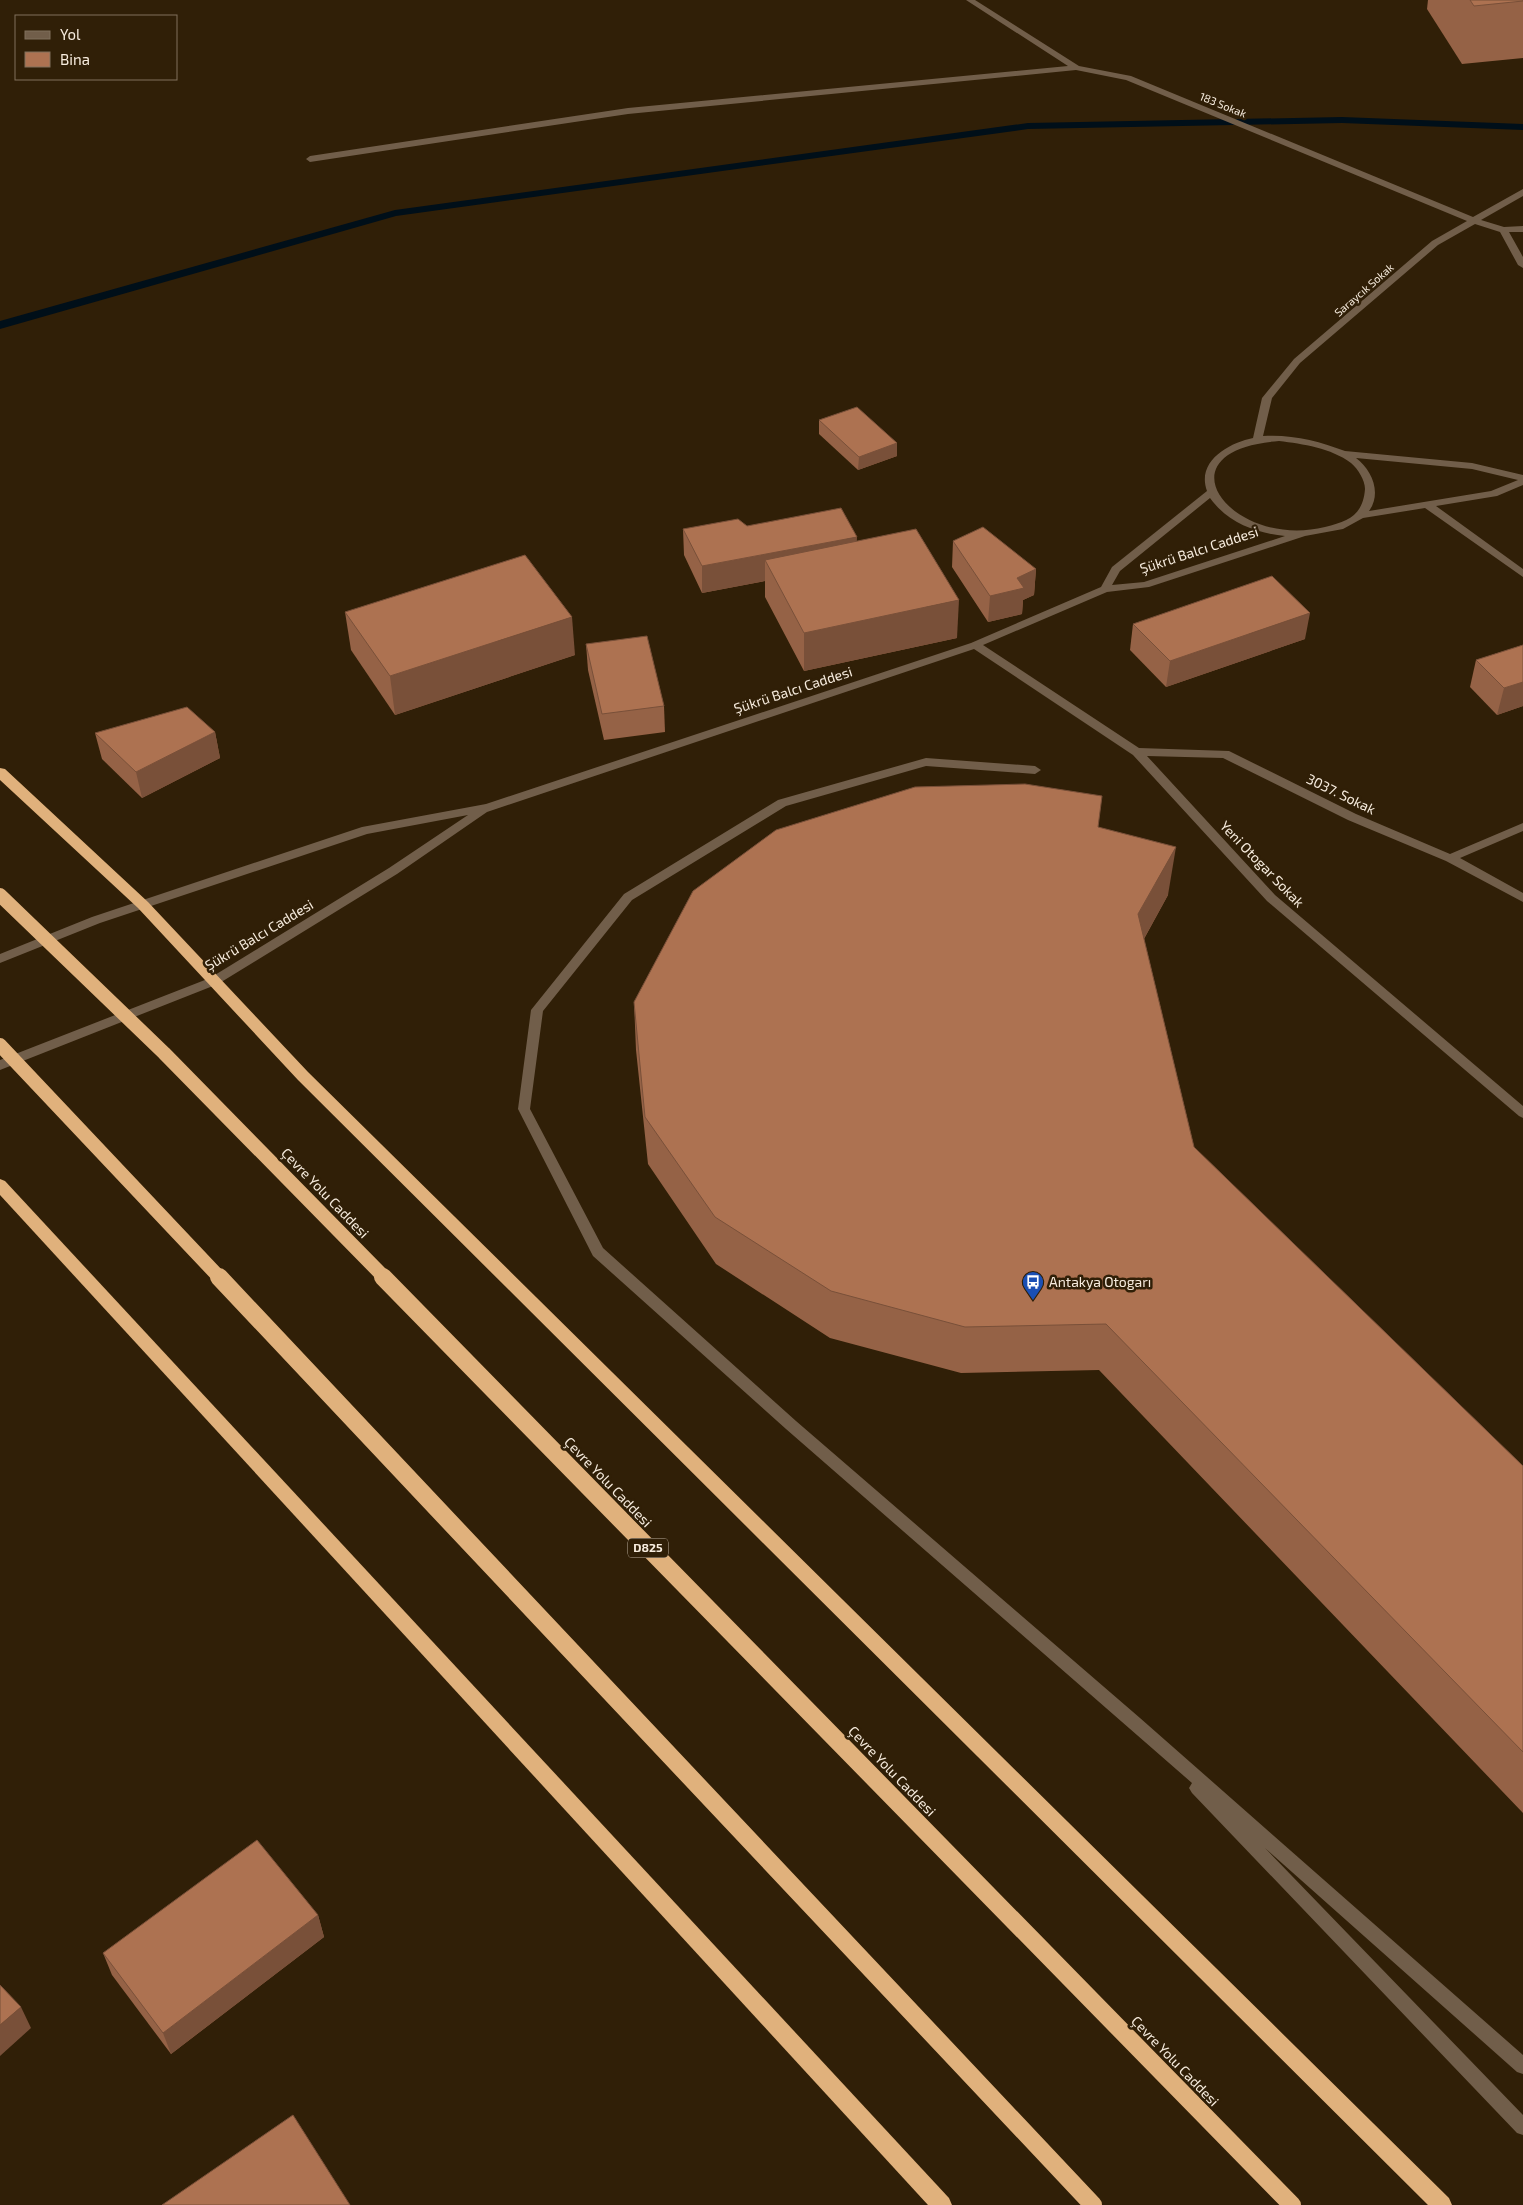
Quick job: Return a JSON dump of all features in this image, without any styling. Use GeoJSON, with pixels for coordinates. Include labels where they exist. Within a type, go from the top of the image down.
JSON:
{"type":"FeatureCollection","features":[{"type":"Feature","properties":{"kind":"highway"},"geometry":{"type":"LineString","coordinates":[[0,772],[144,905],[310,1083],[1442,2205]]}},
{"type":"Feature","properties":{"kind":"highway","name":"Çevre Yolu Caddesi"},"geometry":{"type":"LineString","coordinates":[[0,895],[164,1053],[1292,2205]]}},
{"type":"Feature","properties":{"kind":"highway"},"geometry":{"type":"LineString","coordinates":[[0,1046],[1093,2205]]}},
{"type":"Feature","properties":{"kind":"highway"},"geometry":{"type":"LineString","coordinates":[[0,1185],[942,2205]]}},
{"type":"Feature","properties":{"kind":"street","name":"183 Sokak"},"geometry":{"type":"LineString","coordinates":[[970,0],[1076,68],[1128,78],[1475,221],[1503,230]]}},
{"type":"Feature","properties":{"kind":"street"},"geometry":{"type":"LineString","coordinates":[[310,159],[628,111],[1076,68]]}},
{"type":"Feature","properties":{"kind":"street","name":"Saraycık Sokak"},"geometry":{"type":"LineString","coordinates":[[1257,440],[1268,398],[1297,360],[1435,243],[1523,192]]}},
{"type":"Feature","properties":{"kind":"street"},"geometry":{"type":"LineString","coordinates":[[1523,229],[1503,230],[1523,265]]}},
{"type":"Feature","properties":{"kind":"street"},"geometry":{"type":"LineString","coordinates":[[1279,438],[1302,440],[1324,445],[1343,454],[1358,465],[1368,478],[1371,491],[1368,505],[1359,516],[1343,526],[1323,532],[1301,534],[1277,532],[1254,526],[1235,517],[1220,505],[1211,492],[1208,478],[1212,466],[1222,454],[1238,445],[1257,440],[1279,438]]}},
{"type":"Feature","properties":{"kind":"street"},"geometry":{"type":"LineString","coordinates":[[1343,454],[1472,466],[1523,479]]}},
{"type":"Feature","properties":{"kind":"street"},"geometry":{"type":"LineString","coordinates":[[1359,516],[1494,494],[1523,479]]}},
{"type":"Feature","properties":{"kind":"street","name":"Şükrü Balcı Caddesi"},"geometry":{"type":"LineString","coordinates":[[1105,589],[1116,569],[1211,492]]}},
{"type":"Feature","properties":{"kind":"street"},"geometry":{"type":"LineString","coordinates":[[1427,505],[1523,574]]}},
{"type":"Feature","properties":{"kind":"street","name":"Şükrü Balcı Caddesi"},"geometry":{"type":"LineString","coordinates":[[0,959],[96,920],[366,830],[487,808],[975,645],[1105,589],[1145,585],[1301,534]]}},
{"type":"Feature","properties":{"kind":"street","name":"Yeni Otogar Sokak"},"geometry":{"type":"LineString","coordinates":[[975,645],[1137,752],[1271,898],[1523,1113]]}},
{"type":"Feature","properties":{"kind":"street","name":"3037. Sokak"},"geometry":{"type":"LineString","coordinates":[[1137,752],[1225,754],[1352,817],[1450,858],[1523,898]]}},
{"type":"Feature","properties":{"kind":"street"},"geometry":{"type":"LineString","coordinates":[[1035,770],[926,762],[782,803],[628,897],[537,1010],[524,1109],[598,1252],[791,1425],[1135,1723],[1523,2066]]}},
{"type":"Feature","properties":{"kind":"street","name":"Şükrü Balcı Caddesi"},"geometry":{"type":"LineString","coordinates":[[0,1065],[214,981],[393,871],[487,808]]}},
{"type":"Feature","properties":{"kind":"street"},"geometry":{"type":"LineString","coordinates":[[1450,858],[1523,827]]}},
{"type":"Feature","properties":{"kind":"street"},"geometry":{"type":"LineString","coordinates":[[1135,1723],[1523,2128]]}},
{"type":"Feature","properties":{"kind":"building"},"geometry":{"type":"Polygon","coordinates":[[[1470,0],[1523,0],[1523,1],[1474,6],[1470,0]]]}},
{"type":"Feature","properties":{"kind":"building"},"geometry":{"type":"Polygon","coordinates":[[[857,407],[897,443],[859,457],[819,420],[857,407]]]}},
{"type":"Feature","properties":{"kind":"building"},"geometry":{"type":"Polygon","coordinates":[[[841,508],[857,537],[702,566],[683,529],[738,519],[747,526],[841,508]]]}},
{"type":"Feature","properties":{"kind":"building"},"geometry":{"type":"Polygon","coordinates":[[[983,527],[1036,569],[1017,578],[1024,588],[990,596],[953,541],[983,527]]]}},
{"type":"Feature","properties":{"kind":"building"},"geometry":{"type":"Polygon","coordinates":[[[916,529],[959,600],[804,633],[765,560],[916,529]]]}},
{"type":"Feature","properties":{"kind":"building"},"geometry":{"type":"Polygon","coordinates":[[[525,555],[572,617],[390,676],[345,612],[525,555]]]}},
{"type":"Feature","properties":{"kind":"building"},"geometry":{"type":"Polygon","coordinates":[[[1272,576],[1310,613],[1170,661],[1133,624],[1272,576]]]}},
{"type":"Feature","properties":{"kind":"building"},"geometry":{"type":"Polygon","coordinates":[[[647,636],[664,706],[602,714],[586,644],[647,636]]]}},
{"type":"Feature","properties":{"kind":"building"},"geometry":{"type":"Polygon","coordinates":[[[1523,645],[1523,682],[1504,688],[1476,660],[1523,645]]]}},
{"type":"Feature","properties":{"kind":"building"},"geometry":{"type":"Polygon","coordinates":[[[187,707],[215,732],[136,772],[95,733],[187,707]]]}},
{"type":"Feature","properties":{"kind":"building","name":"Antakya Otogarı"},"geometry":{"type":"Polygon","coordinates":[[[1025,784],[1102,796],[1098,827],[1176,847],[1138,914],[1194,1147],[1523,1466],[1523,1752],[1106,1324],[965,1327],[831,1291],[715,1217],[645,1117],[634,1002],[693,891],[776,830],[915,787],[1025,784]]]}},
{"type":"Feature","properties":{"kind":"building"},"geometry":{"type":"Polygon","coordinates":[[[257,1840],[318,1915],[163,2033],[103,1953],[257,1840]]]}},
{"type":"Feature","properties":{"kind":"building"},"geometry":{"type":"Polygon","coordinates":[[[0,1985],[21,2007],[0,2025],[0,1985]]]}},
{"type":"Feature","properties":{"kind":"building"},"geometry":{"type":"Polygon","coordinates":[[[293,2115],[350,2205],[162,2205],[293,2115]]]}},
{"type":"Feature","properties":{"kind":"waterway"},"geometry":{"type":"LineString","coordinates":[[0,325],[395,213],[1028,126],[1342,120],[1523,127]]}},
{"type":"Feature","properties":{"kind":"place","name":"Antakya Otogarı"},"geometry":{"type":"Point","coordinates":[1033,1301]}}]}
